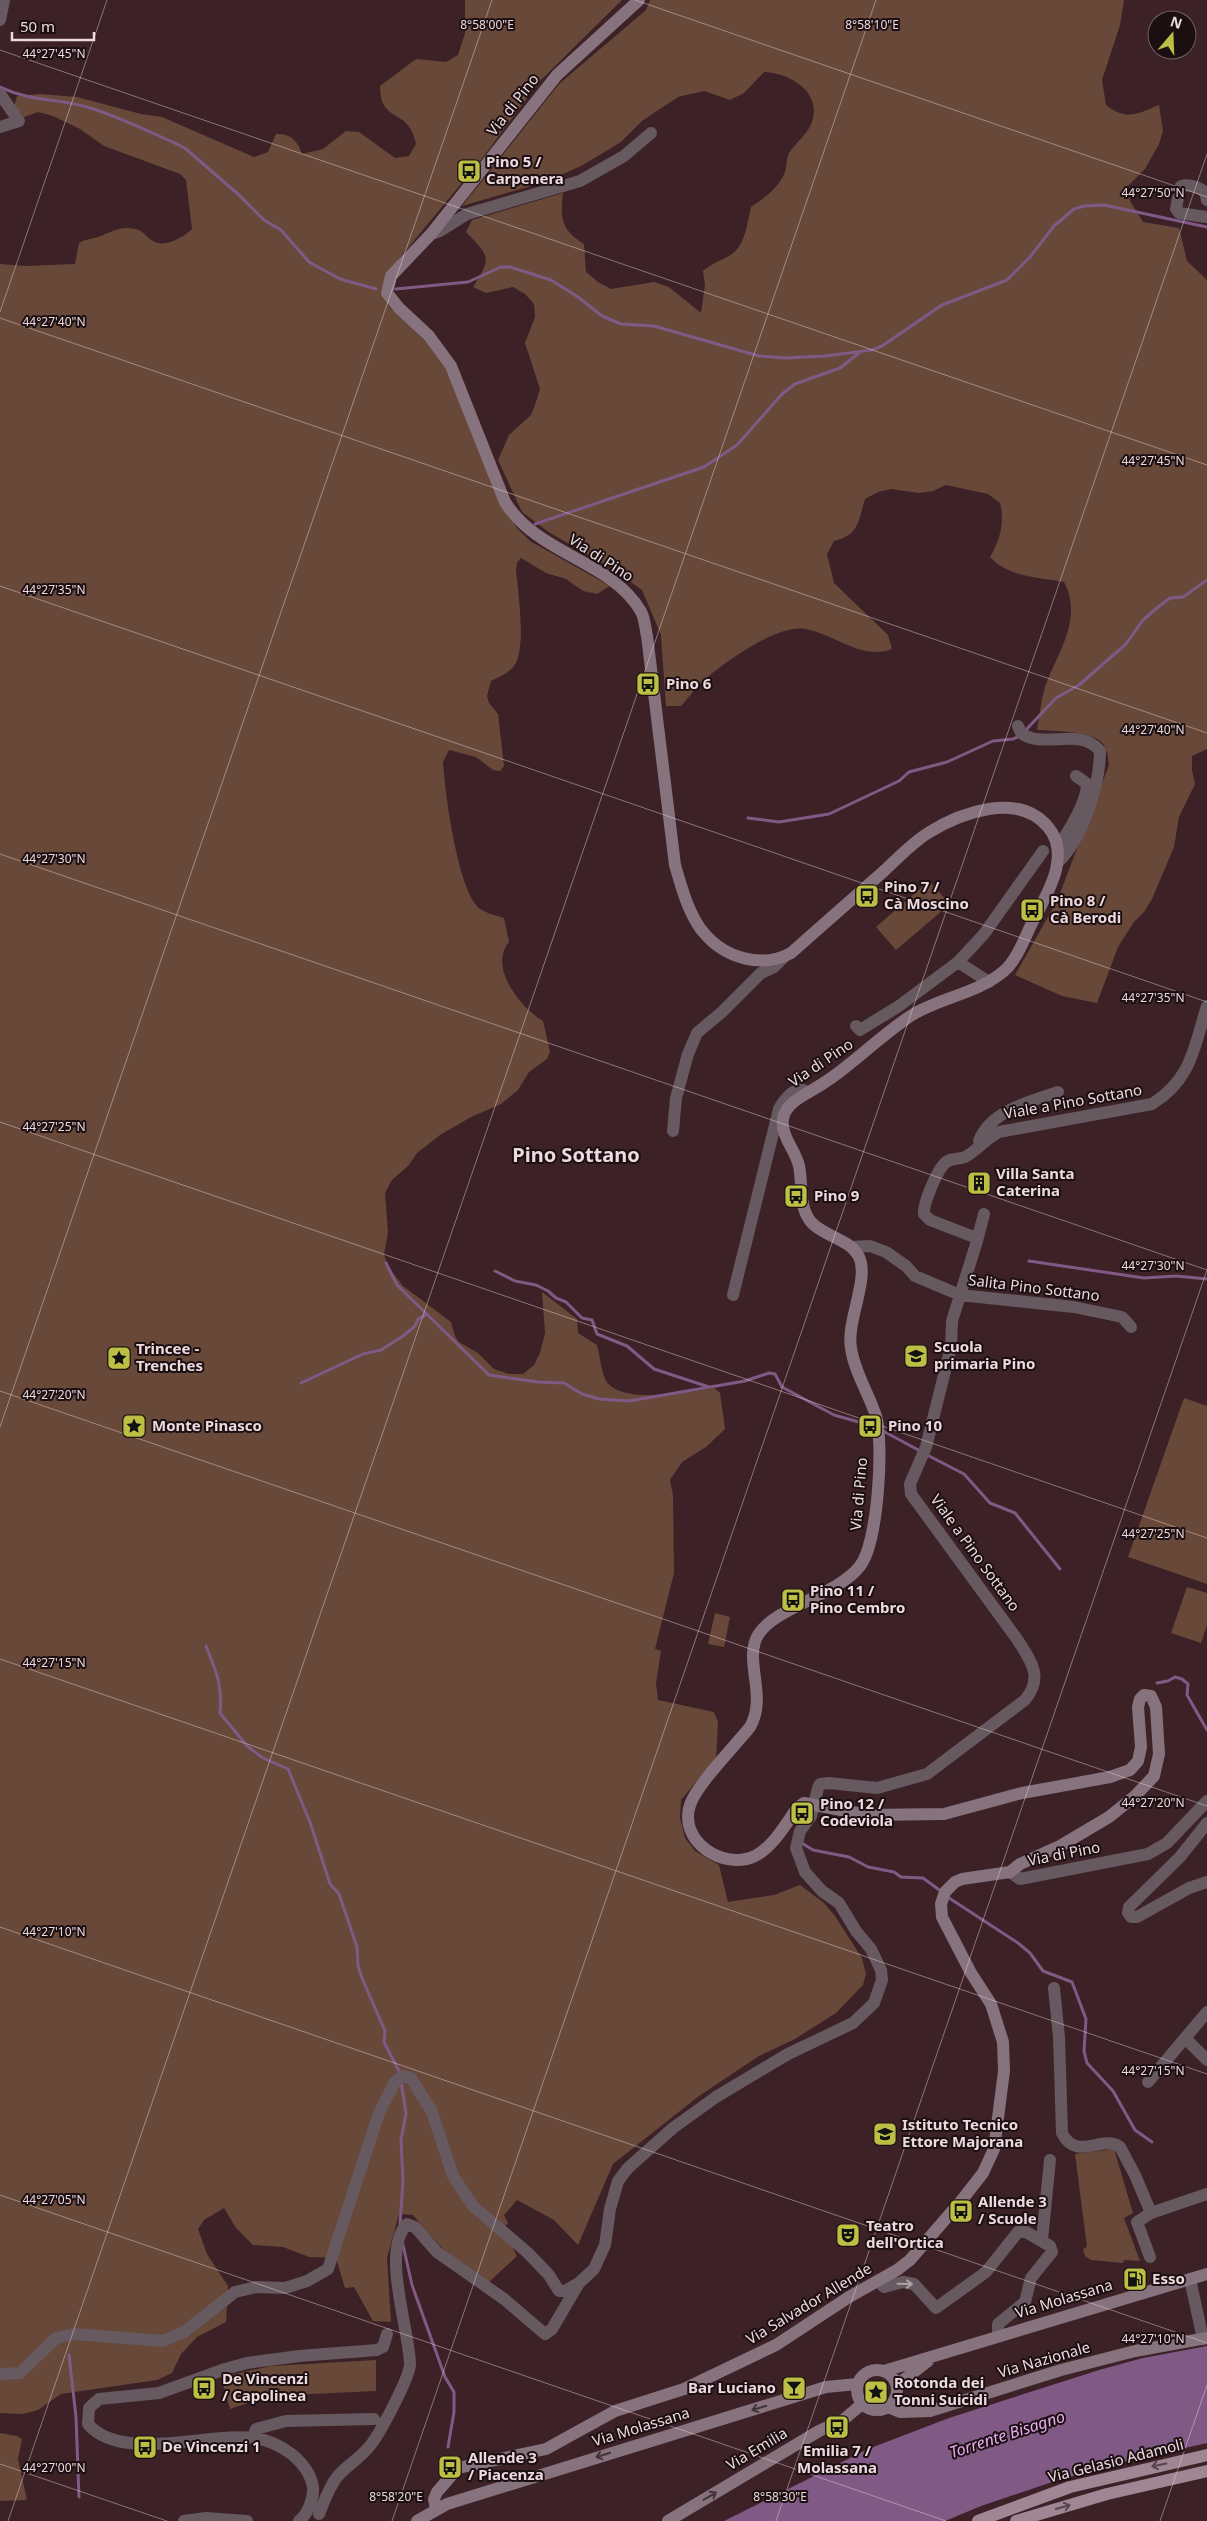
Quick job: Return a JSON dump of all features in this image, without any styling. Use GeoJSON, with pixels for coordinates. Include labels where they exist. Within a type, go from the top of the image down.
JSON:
{"type":"FeatureCollection","features":[{"type":"Feature","properties":{"kind":"main road","name":"Via Gelasio Adamoli"},"geometry":{"type":"LineString","coordinates":[[978,2521],[1070,2487],[1207,2455]]}},
{"type":"Feature","properties":{"kind":"main road","name":"Via Gelasio Adamoli"},"geometry":{"type":"LineString","coordinates":[[1016,2521],[1107,2494],[1207,2471]]}},
{"type":"Feature","properties":{"kind":"street"},"geometry":{"type":"LineString","coordinates":[[0,20],[4,0]]}},
{"type":"Feature","properties":{"kind":"street","name":"Via di Pino"},"geometry":{"type":"LineString","coordinates":[[639,0],[557,75],[431,234],[391,276],[387,293],[399,308],[436,343],[451,366],[505,502],[515,518],[543,540],[617,584],[632,598],[642,612],[647,636],[675,865],[684,896],[704,933],[726,951],[744,959],[762,962],[783,958],[791,953],[924,834],[951,820],[973,812],[1012,808],[1029,813],[1045,822],[1053,834],[1057,846],[1057,863],[1052,884],[1008,969],[989,982],[911,1016],[836,1076],[793,1102],[783,1118],[784,1131],[800,1168],[803,1207],[815,1226],[851,1247],[860,1260],[862,1274],[851,1320],[850,1346],[876,1417],[880,1446],[870,1545],[860,1566],[841,1583],[771,1622],[757,1636],[753,1654],[758,1702],[756,1716],[750,1727],[696,1794],[690,1804],[688,1821],[694,1838],[706,1851],[724,1858],[747,1859],[764,1850],[798,1806],[814,1803],[868,1814],[944,1814],[1022,1793],[1110,1777],[1130,1770],[1138,1761],[1141,1747],[1139,1703],[1144,1695],[1151,1696],[1156,1707],[1159,1730],[1159,1754],[1154,1776],[1136,1796],[1109,1817],[1060,1846],[1020,1864],[1010,1872],[1020,1879],[1148,1854],[1167,1843],[1207,1801]]}},
{"type":"Feature","properties":{"kind":"street"},"geometry":{"type":"LineString","coordinates":[[0,94],[20,121],[0,127]]}},
{"type":"Feature","properties":{"kind":"street"},"geometry":{"type":"LineString","coordinates":[[431,234],[440,231],[467,214],[580,181],[624,156],[651,133]]}},
{"type":"Feature","properties":{"kind":"street"},"geometry":{"type":"LineString","coordinates":[[1181,186],[1188,185],[1200,188],[1206,192],[1207,200]]}},
{"type":"Feature","properties":{"kind":"street"},"geometry":{"type":"LineString","coordinates":[[1178,198],[1176,209],[1179,213],[1207,214]]}},
{"type":"Feature","properties":{"kind":"street"},"geometry":{"type":"LineString","coordinates":[[1018,726],[1020,733],[1030,738],[1065,738],[1083,741],[1091,743],[1100,751],[1100,761],[1088,810],[1071,848],[1057,863]]}},
{"type":"Feature","properties":{"kind":"street"},"geometry":{"type":"LineString","coordinates":[[1057,846],[1070,830],[1086,792],[1086,783],[1076,776]]}},
{"type":"Feature","properties":{"kind":"street"},"geometry":{"type":"LineString","coordinates":[[856,1026],[860,1030],[899,1006],[958,962],[984,934],[1042,851]]}},
{"type":"Feature","properties":{"kind":"street"},"geometry":{"type":"LineString","coordinates":[[673,1131],[676,1098],[688,1054],[697,1033],[722,1012],[761,973],[774,967],[783,958]]}},
{"type":"Feature","properties":{"kind":"street"},"geometry":{"type":"LineString","coordinates":[[958,962],[989,982]]}},
{"type":"Feature","properties":{"kind":"street","name":"Viale a Pino Sottano"},"geometry":{"type":"LineString","coordinates":[[814,1803],[818,1788],[824,1783],[877,1788],[927,1774],[1025,1700],[1033,1683],[1033,1663],[1018,1639],[911,1494],[910,1484],[926,1447],[951,1347],[952,1321],[977,1241],[974,1237],[930,1220],[924,1214],[923,1205],[944,1164],[953,1158],[964,1158],[990,1136],[999,1132],[1152,1104],[1177,1084],[1190,1063],[1207,1006]]}},
{"type":"Feature","properties":{"kind":"street"},"geometry":{"type":"LineString","coordinates":[[733,1295],[766,1155],[781,1104],[796,1090],[801,1089],[808,1093]]}},
{"type":"Feature","properties":{"kind":"street","name":"Viale a Pino Sottano"},"geometry":{"type":"LineString","coordinates":[[978,1146],[983,1132],[1010,1110],[1058,1092]]}},
{"type":"Feature","properties":{"kind":"street"},"geometry":{"type":"LineString","coordinates":[[977,1241],[984,1214]]}},
{"type":"Feature","properties":{"kind":"street","name":"Salita Pino Sottano"},"geometry":{"type":"LineString","coordinates":[[851,1247],[870,1246],[886,1252],[906,1266],[916,1276],[960,1295],[1048,1303],[1083,1309],[1122,1317],[1131,1327]]}},
{"type":"Feature","properties":{"kind":"street"},"geometry":{"type":"LineString","coordinates":[[319,2514],[336,2478],[373,2441],[404,2384],[410,2366],[399,2297],[396,2242],[401,2230],[407,2224],[416,2228],[437,2252],[504,2299],[544,2334],[552,2330],[579,2284],[594,2269],[605,2245],[610,2209],[618,2181],[628,2168],[673,2128],[716,2097],[788,2054],[853,2023],[874,2002],[882,1980],[881,1970],[871,1949],[856,1931],[839,1903],[822,1891],[805,1872],[796,1848],[800,1831],[810,1816],[814,1803]]}},
{"type":"Feature","properties":{"kind":"street"},"geometry":{"type":"LineString","coordinates":[[1207,1823],[1167,1871],[1129,1907],[1128,1914],[1131,1917],[1138,1917],[1189,1888],[1207,1882]]}},
{"type":"Feature","properties":{"kind":"street","name":"Via Salvador Allende"},"geometry":{"type":"LineString","coordinates":[[436,2509],[434,2499],[437,2492],[458,2468],[546,2450],[615,2411],[714,2376],[776,2345],[910,2260],[977,2180],[994,2148],[1004,2071],[1003,2042],[991,2004],[971,1973],[942,1917],[941,1904],[945,1892],[955,1882],[971,1877],[1010,1872]]}},
{"type":"Feature","properties":{"kind":"street"},"geometry":{"type":"LineString","coordinates":[[1054,1988],[1059,2037],[1062,2133],[1068,2143],[1081,2147],[1110,2143],[1120,2147],[1135,2175],[1150,2213]]}},
{"type":"Feature","properties":{"kind":"street"},"geometry":{"type":"LineString","coordinates":[[1148,2082],[1207,2012]]}},
{"type":"Feature","properties":{"kind":"street"},"geometry":{"type":"LineString","coordinates":[[1185,2038],[1207,2060]]}},
{"type":"Feature","properties":{"kind":"street"},"geometry":{"type":"LineString","coordinates":[[0,2374],[20,2373],[56,2338],[74,2334],[163,2340],[184,2332],[235,2292],[256,2287],[285,2288],[307,2281],[328,2269],[347,2215],[367,2143],[379,2113],[398,2078],[407,2076],[414,2081],[432,2112],[453,2176],[473,2206],[528,2253],[549,2275],[559,2291],[565,2291],[579,2284]]}},
{"type":"Feature","properties":{"kind":"street"},"geometry":{"type":"LineString","coordinates":[[1042,2240],[1050,2160]]}},
{"type":"Feature","properties":{"kind":"street"},"geometry":{"type":"LineString","coordinates":[[1150,2257],[1137,2222],[1150,2213],[1207,2194]]}},
{"type":"Feature","properties":{"kind":"street"},"geometry":{"type":"LineString","coordinates":[[878,2281],[884,2287],[903,2282],[914,2284],[936,2308],[975,2282],[986,2272],[1018,2232],[1026,2232],[1050,2246],[1052,2252],[1031,2278],[1025,2302],[998,2324],[998,2336]]}},
{"type":"Feature","properties":{"kind":"street","name":"Via Molassana"},"geometry":{"type":"LineString","coordinates":[[884,2370],[1207,2274]]}},
{"type":"Feature","properties":{"kind":"street"},"geometry":{"type":"LineString","coordinates":[[1190,2279],[1205,2338]]}},
{"type":"Feature","properties":{"kind":"street"},"geometry":{"type":"LineString","coordinates":[[299,2521],[308,2510],[313,2493],[308,2473],[299,2460],[278,2445],[253,2438],[233,2438],[179,2444],[115,2442],[96,2433],[88,2424],[87,2415],[89,2408],[99,2399],[159,2393],[185,2385],[209,2374],[240,2365],[299,2356],[377,2350],[382,2346],[388,2334]]}},
{"type":"Feature","properties":{"kind":"street","name":"Via Nazionale"},"geometry":{"type":"LineString","coordinates":[[888,2407],[900,2412],[921,2413],[1062,2370],[1135,2351],[1205,2338]]}},
{"type":"Feature","properties":{"kind":"street","name":"Via Molassana"},"geometry":{"type":"LineString","coordinates":[[896,2391],[932,2357]]}},
{"type":"Feature","properties":{"kind":"street"},"geometry":{"type":"LineString","coordinates":[[896,2391],[888,2407],[874,2410],[862,2404],[857,2396],[857,2384],[867,2372],[884,2370],[892,2376],[896,2391],[921,2413]]}},
{"type":"Feature","properties":{"kind":"street","name":"Via Molassana"},"geometry":{"type":"LineString","coordinates":[[417,2521],[436,2509],[826,2387],[857,2384]]}},
{"type":"Feature","properties":{"kind":"street","name":"Via Emilia"},"geometry":{"type":"LineString","coordinates":[[668,2521],[819,2431],[843,2420],[862,2404]]}},
{"type":"Feature","properties":{"kind":"street"},"geometry":{"type":"LineString","coordinates":[[253,2438],[256,2429],[286,2421],[374,2419]]}},
{"type":"Feature","properties":{"kind":"street"},"geometry":{"type":"LineString","coordinates":[[184,2521],[206,2518],[247,2521]]}},
{"type":"Feature","properties":{"kind":"shaded area"},"geometry":{"type":"Polygon","coordinates":[[[465,0],[622,0],[539,82],[484,156],[389,271],[383,292],[389,306],[426,342],[448,372],[501,505],[517,528],[530,541],[610,586],[597,594],[583,591],[566,579],[546,573],[521,558],[517,563],[516,570],[521,620],[518,658],[509,671],[491,681],[487,696],[489,703],[498,714],[504,766],[500,771],[493,770],[476,757],[449,750],[443,762],[449,815],[463,877],[469,893],[479,908],[504,918],[509,942],[504,952],[502,963],[505,975],[510,986],[525,1007],[543,1021],[550,1052],[547,1059],[529,1072],[518,1090],[501,1104],[471,1117],[440,1135],[417,1153],[409,1165],[392,1180],[385,1193],[388,1232],[384,1255],[389,1268],[403,1286],[451,1322],[459,1342],[478,1353],[494,1369],[509,1374],[523,1374],[534,1365],[540,1353],[545,1333],[542,1292],[577,1319],[578,1333],[597,1345],[602,1371],[605,1379],[612,1387],[639,1395],[673,1394],[714,1388],[720,1393],[725,1429],[706,1447],[682,1462],[670,1480],[673,1496],[674,1573],[655,1649],[661,1651],[656,1683],[658,1700],[714,1712],[718,1722],[716,1758],[681,1800],[680,1818],[685,1838],[695,1851],[719,1865],[728,1902],[774,1895],[800,1885],[824,1903],[835,1916],[862,1958],[866,1974],[863,1985],[836,2013],[795,2039],[759,2056],[699,2096],[613,2164],[578,2245],[554,2220],[517,2200],[504,2215],[508,2223],[499,2233],[509,2241],[517,2256],[487,2284],[447,2252],[413,2215],[399,2214],[387,2258],[391,2322],[373,2321],[354,2287],[345,2288],[336,2258],[309,2257],[283,2247],[253,2245],[236,2228],[224,2208],[204,2220],[198,2229],[207,2254],[228,2286],[226,2322],[197,2337],[181,2354],[172,2373],[157,2380],[61,2394],[38,2410],[23,2414],[0,2413],[0,264],[25,266],[75,264],[79,243],[117,230],[130,228],[142,232],[155,242],[166,243],[178,239],[192,229],[186,180],[180,174],[104,146],[80,129],[53,116],[38,112],[24,117],[14,107],[17,96],[40,94],[77,97],[141,114],[162,117],[254,157],[268,152],[276,134],[289,136],[293,139],[302,154],[323,149],[346,131],[359,132],[395,158],[409,156],[416,144],[412,132],[402,119],[385,106],[381,98],[380,86],[416,59],[446,62],[458,55],[465,33],[465,0]]]}},
{"type":"Feature","properties":{"kind":"shaded area"},"geometry":{"type":"Polygon","coordinates":[[[650,0],[1124,0],[1120,25],[1102,80],[1106,105],[1120,113],[1132,114],[1159,105],[1163,131],[1159,144],[1145,169],[1128,186],[1130,201],[1143,222],[1179,228],[1187,261],[1207,280],[1207,749],[1192,756],[1195,784],[1179,817],[1174,847],[1152,899],[1118,947],[1097,1003],[1062,996],[1015,975],[1057,901],[1109,765],[1104,745],[1093,737],[1069,732],[1037,730],[1044,689],[1067,634],[1071,608],[1069,595],[1064,582],[1014,572],[997,564],[990,557],[1001,531],[1000,503],[988,494],[946,485],[933,491],[919,493],[891,489],[878,492],[865,499],[859,521],[853,531],[834,541],[827,554],[834,583],[888,635],[892,649],[870,652],[816,632],[805,629],[793,629],[765,639],[735,656],[701,683],[681,706],[666,706],[661,635],[642,590],[610,567],[550,533],[522,512],[498,460],[509,435],[531,415],[540,389],[525,343],[535,317],[534,304],[525,294],[513,287],[486,293],[473,287],[483,269],[486,258],[484,252],[466,232],[472,220],[563,193],[562,216],[566,228],[576,239],[584,244],[586,272],[598,282],[611,289],[654,282],[669,287],[701,313],[705,285],[703,271],[738,248],[744,235],[751,207],[771,192],[779,183],[785,172],[789,153],[808,130],[812,122],[814,111],[808,93],[793,80],[774,73],[764,72],[744,93],[730,100],[704,91],[678,97],[642,121],[621,142],[583,165],[548,181],[462,206],[559,84],[646,10],[650,0]]]}},
{"type":"Feature","properties":{"kind":"shaded area"},"geometry":{"type":"Polygon","coordinates":[[[929,881],[950,904],[896,950],[876,927],[929,881]]]}},
{"type":"Feature","properties":{"kind":"shaded area"},"geometry":{"type":"Polygon","coordinates":[[[1184,1398],[1207,1406],[1207,1584],[1128,1557],[1184,1398]]]}},
{"type":"Feature","properties":{"kind":"shaded area"},"geometry":{"type":"Polygon","coordinates":[[[1187,1587],[1207,1593],[1207,1625],[1201,1643],[1171,1633],[1187,1587]]]}},
{"type":"Feature","properties":{"kind":"shaded area"},"geometry":{"type":"Polygon","coordinates":[[[715,1613],[730,1617],[724,1647],[708,1644],[715,1613]]]}},
{"type":"Feature","properties":{"kind":"shaded area"},"geometry":{"type":"Polygon","coordinates":[[[1114,2149],[1133,2213],[1124,2218],[1140,2261],[1124,2260],[1123,2263],[1091,2260],[1085,2256],[1083,2249],[1087,2247],[1075,2154],[1114,2149]]]}},
{"type":"Feature","properties":{"kind":"shaded area"},"geometry":{"type":"Polygon","coordinates":[[[376,2360],[376,2391],[263,2398],[230,2409],[221,2377],[271,2366],[376,2360]]]}},
{"type":"Feature","properties":{"kind":"shaded area"},"geometry":{"type":"Polygon","coordinates":[[[0,2433],[17,2436],[22,2439],[18,2459],[27,2500],[0,2501],[0,2433]]]}},
{"type":"Feature","properties":{"kind":"water","name":"Torrente Bisagno"},"geometry":{"type":"Polygon","coordinates":[[[1207,2346],[1207,2443],[1128,2461],[1055,2481],[981,2506],[945,2521],[724,2521],[868,2449],[949,2418],[1099,2370],[1143,2358],[1207,2346]]]}},
{"type":"Feature","properties":{"kind":"waterway"},"geometry":{"type":"LineString","coordinates":[[0,87],[33,98],[76,104],[99,111],[177,144],[186,149],[239,195],[264,220],[281,230],[309,262],[340,279],[376,289]]}},
{"type":"Feature","properties":{"kind":"waterway"},"geometry":{"type":"LineString","coordinates":[[396,289],[468,282],[501,267],[510,267],[551,280],[578,297],[602,316],[621,324],[654,326],[759,356],[786,358],[825,356],[872,350],[882,346],[942,305],[1007,280],[1030,257],[1054,226],[1074,209],[1084,206],[1104,205],[1207,227]]}},
{"type":"Feature","properties":{"kind":"waterway"},"geometry":{"type":"LineString","coordinates":[[535,524],[704,467],[737,445],[782,394],[795,384],[840,368],[859,353]]}},
{"type":"Feature","properties":{"kind":"waterway"},"geometry":{"type":"LineString","coordinates":[[1024,732],[1056,698],[1079,685],[1126,644],[1143,620],[1158,607],[1170,598],[1183,597],[1207,580]]}},
{"type":"Feature","properties":{"kind":"waterway"},"geometry":{"type":"LineString","coordinates":[[748,818],[779,822],[829,814],[899,781],[909,772],[947,762],[993,741],[1013,739],[1020,736]]}},
{"type":"Feature","properties":{"kind":"waterway"},"geometry":{"type":"LineString","coordinates":[[1029,1261],[1144,1278],[1176,1276],[1207,1279]]}},
{"type":"Feature","properties":{"kind":"waterway"},"geometry":{"type":"LineString","coordinates":[[386,1263],[397,1285],[489,1375],[538,1382],[564,1383],[582,1394],[599,1399],[629,1401],[745,1381],[769,1373],[775,1374],[782,1387],[834,1415],[873,1426]]}},
{"type":"Feature","properties":{"kind":"waterway"},"geometry":{"type":"LineString","coordinates":[[495,1271],[515,1281],[536,1285],[566,1302],[582,1318],[592,1320],[597,1334],[627,1346],[654,1369],[709,1387]]}},
{"type":"Feature","properties":{"kind":"waterway"},"geometry":{"type":"LineString","coordinates":[[301,1383],[363,1354],[381,1350],[403,1336],[415,1326],[418,1319],[427,1314]]}},
{"type":"Feature","properties":{"kind":"waterway"},"geometry":{"type":"LineString","coordinates":[[883,1431],[922,1452]]}},
{"type":"Feature","properties":{"kind":"waterway"},"geometry":{"type":"LineString","coordinates":[[927,1455],[964,1474],[990,1503],[1015,1513],[1060,1569]]}},
{"type":"Feature","properties":{"kind":"waterway"},"geometry":{"type":"LineString","coordinates":[[206,1646],[220,1687],[220,1713],[247,1746],[263,1758],[288,1769],[310,1822],[330,1884],[339,1894],[357,1947],[358,1966],[362,1978],[385,2031],[384,2042],[400,2073]]}},
{"type":"Feature","properties":{"kind":"waterway"},"geometry":{"type":"LineString","coordinates":[[1157,1683],[1168,1681],[1175,1677],[1182,1679],[1188,1684],[1187,1695],[1207,1730]]}},
{"type":"Feature","properties":{"kind":"waterway"},"geometry":{"type":"LineString","coordinates":[[800,1842],[813,1850],[849,1857],[868,1867],[894,1872],[901,1877],[923,1878],[942,1892]]}},
{"type":"Feature","properties":{"kind":"waterway"},"geometry":{"type":"LineString","coordinates":[[946,1896],[1018,1943],[1030,1953],[1043,1971],[1072,1982],[1086,2019],[1084,2051],[1087,2063],[1113,2091],[1135,2130],[1152,2142]]}},
{"type":"Feature","properties":{"kind":"waterway"},"geometry":{"type":"LineString","coordinates":[[400,2224],[403,2181],[401,2140],[406,2113],[401,2082]]}},
{"type":"Feature","properties":{"kind":"waterway"},"geometry":{"type":"LineString","coordinates":[[403,2245],[412,2285],[445,2377],[454,2392],[454,2412],[448,2447]]}},
{"type":"Feature","properties":{"kind":"waterway"},"geometry":{"type":"LineString","coordinates":[[69,2355],[76,2417],[79,2497]]}},
{"type":"Feature","properties":{"kind":"place","name":"Pino 5 / Carpenera"},"geometry":{"type":"Point","coordinates":[469,171]}},
{"type":"Feature","properties":{"kind":"place","name":"Pino 6"},"geometry":{"type":"Point","coordinates":[648,684]}},
{"type":"Feature","properties":{"kind":"place","name":"Pino 7 / Cà Moscino"},"geometry":{"type":"Point","coordinates":[867,896]}},
{"type":"Feature","properties":{"kind":"place","name":"Pino 8 / Cà Berodi"},"geometry":{"type":"Point","coordinates":[1032,910]}},
{"type":"Feature","properties":{"kind":"place","name":"Villa Santa Caterina"},"geometry":{"type":"Point","coordinates":[979,1183]}},
{"type":"Feature","properties":{"kind":"place","name":"Pino 9"},"geometry":{"type":"Point","coordinates":[796,1196]}},
{"type":"Feature","properties":{"kind":"place","name":"Scuola primaria Pino"},"geometry":{"type":"Point","coordinates":[916,1356]}},
{"type":"Feature","properties":{"kind":"place","name":"Trincee - Trenches"},"geometry":{"type":"Point","coordinates":[119,1358]}},
{"type":"Feature","properties":{"kind":"place","name":"Monte Pinasco"},"geometry":{"type":"Point","coordinates":[134,1426]}},
{"type":"Feature","properties":{"kind":"place","name":"Pino 10"},"geometry":{"type":"Point","coordinates":[870,1426]}},
{"type":"Feature","properties":{"kind":"place","name":"Pino 11 / Pino Cembro"},"geometry":{"type":"Point","coordinates":[793,1600]}},
{"type":"Feature","properties":{"kind":"place","name":"Pino 12 / Codeviola"},"geometry":{"type":"Point","coordinates":[802,1813]}},
{"type":"Feature","properties":{"kind":"place","name":"Istituto Tecnico Ettore Majorana"},"geometry":{"type":"Point","coordinates":[885,2134]}},
{"type":"Feature","properties":{"kind":"place","name":"Allende 3 / Scuole"},"geometry":{"type":"Point","coordinates":[961,2211]}},
{"type":"Feature","properties":{"kind":"place","name":"Teatro dell'Ortica"},"geometry":{"type":"Point","coordinates":[848,2235]}},
{"type":"Feature","properties":{"kind":"place","name":"Esso"},"geometry":{"type":"Point","coordinates":[1135,2279]}},
{"type":"Feature","properties":{"kind":"place","name":"De Vincenzi / Capolinea"},"geometry":{"type":"Point","coordinates":[204,2388]}},
{"type":"Feature","properties":{"kind":"place","name":"Bar Luciano"},"geometry":{"type":"Point","coordinates":[794,2388]}},
{"type":"Feature","properties":{"kind":"place","name":"Rotonda dei Tonni Suicidi"},"geometry":{"type":"Point","coordinates":[876,2392]}},
{"type":"Feature","properties":{"kind":"place","name":"Emilia 7 / Molassana"},"geometry":{"type":"Point","coordinates":[837,2427]}},
{"type":"Feature","properties":{"kind":"place","name":"De Vincenzi 1"},"geometry":{"type":"Point","coordinates":[145,2447]}},
{"type":"Feature","properties":{"kind":"place","name":"Allende 3 / Piacenza"},"geometry":{"type":"Point","coordinates":[450,2467]}},
{"type":"Feature","properties":{"kind":"district","name":"Pino Sottano"},"geometry":{"type":"Point","coordinates":[576,1155]}}]}
